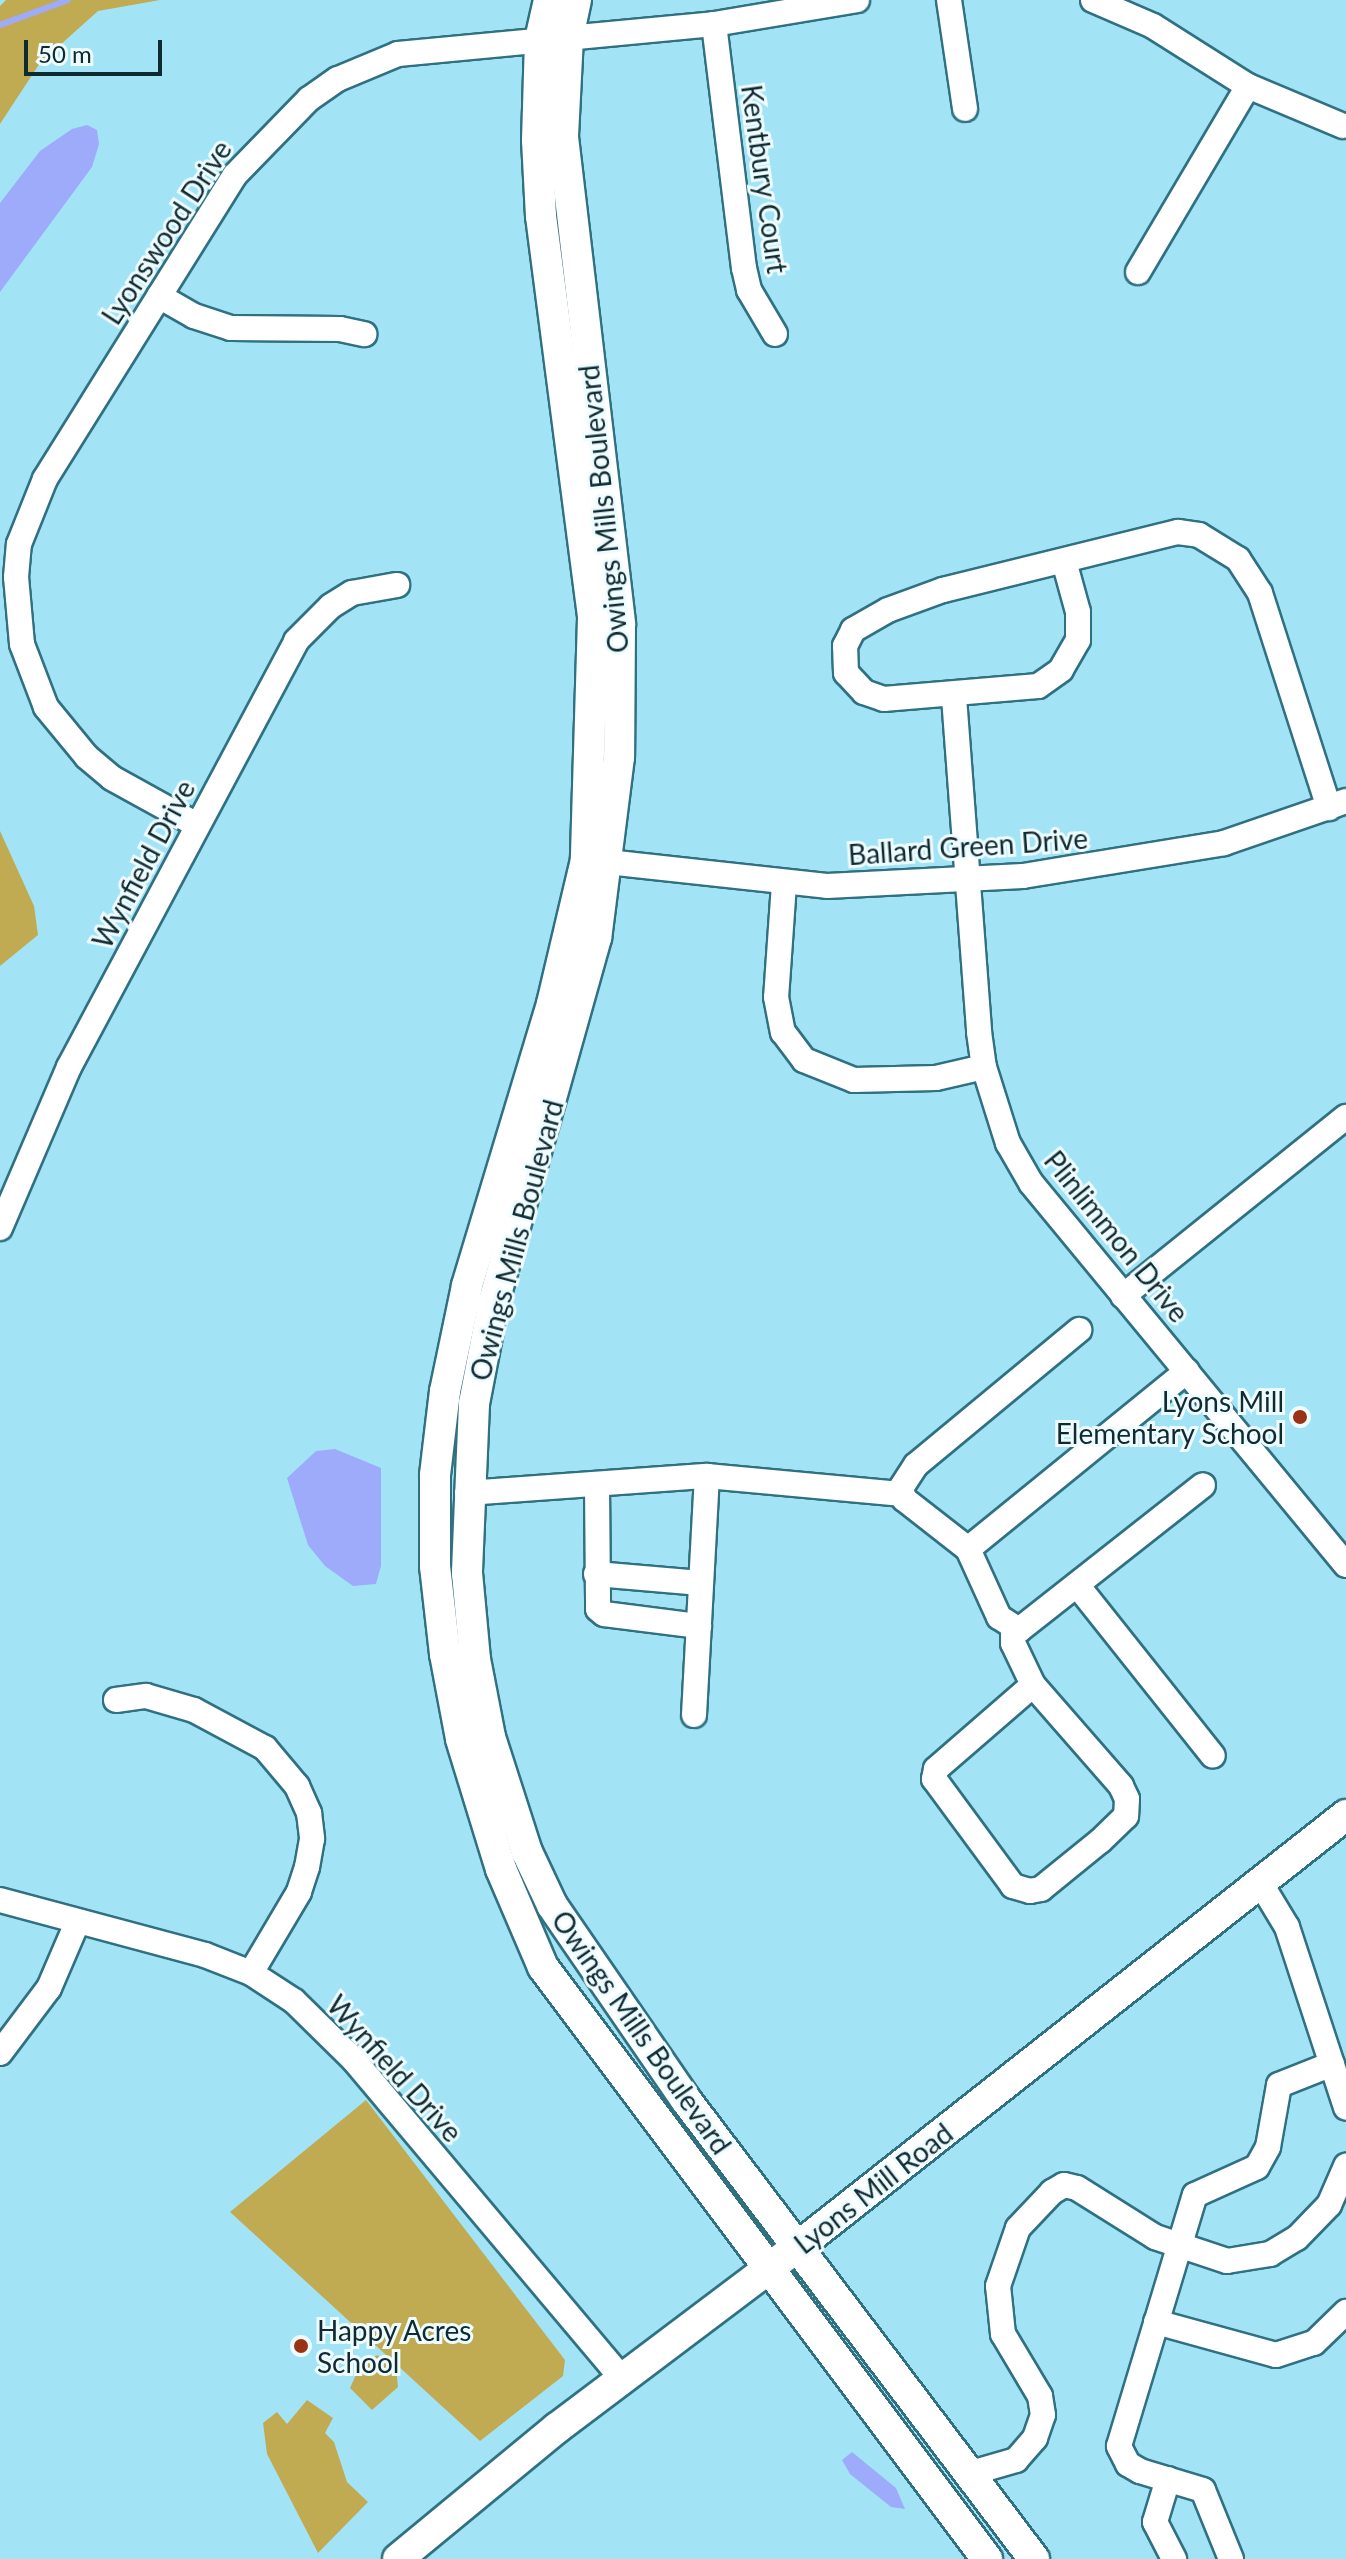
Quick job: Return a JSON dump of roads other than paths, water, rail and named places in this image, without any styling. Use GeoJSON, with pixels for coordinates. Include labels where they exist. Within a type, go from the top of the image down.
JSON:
{"type":"FeatureCollection","features":[{"type":"Feature","properties":{"kind":"main road","name":"Owings Mills Boulevard"},"geometry":{"type":"LineString","coordinates":[[549,0],[554,38],[541,216],[593,618],[598,862],[580,1011],[493,1305],[474,1404],[467,1493],[467,1573],[475,1659],[490,1737],[527,1852],[552,1905],[609,1994],[1034,2559]]}},
{"type":"Feature","properties":{"kind":"main road","name":"Owings Mills Boulevard"},"geometry":{"type":"LineString","coordinates":[[554,38],[576,0]]}},
{"type":"Feature","properties":{"kind":"main road","name":"Owings Mills Boulevard"},"geometry":{"type":"LineString","coordinates":[[598,862],[467,1286],[445,1391],[435,1475],[435,1551],[445,1654],[461,1739],[501,1869],[543,1967],[987,2559]]}},
{"type":"Feature","properties":{"kind":"main road","name":"Lyons Mill Road"},"geometry":{"type":"LineString","coordinates":[[398,2559],[622,2378],[800,2245],[1346,1815]]}},
{"type":"Feature","properties":{"kind":"street","name":"Lyonswood Drive"},"geometry":{"type":"LineString","coordinates":[[197,825],[112,778],[65,732],[32,677],[16,611],[19,544],[30,512],[159,296],[256,148],[338,79],[398,54],[714,24],[857,0]]}},
{"type":"Feature","properties":{"kind":"street"},"geometry":{"type":"LineString","coordinates":[[949,0],[965,109]]}},
{"type":"Feature","properties":{"kind":"street"},"geometry":{"type":"LineString","coordinates":[[1093,0],[1153,26],[1248,86],[1343,126]]}},
{"type":"Feature","properties":{"kind":"street","name":"Kentbury Court"},"geometry":{"type":"LineString","coordinates":[[714,24],[744,268],[749,290],[775,334]]}},
{"type":"Feature","properties":{"kind":"street"},"geometry":{"type":"LineString","coordinates":[[1138,272],[1248,86]]}},
{"type":"Feature","properties":{"kind":"street"},"geometry":{"type":"LineString","coordinates":[[159,296],[194,316],[231,328],[340,329],[364,334]]}},
{"type":"Feature","properties":{"kind":"street"},"geometry":{"type":"LineString","coordinates":[[1064,561],[1079,626],[1073,655],[1038,686],[954,697],[884,699],[864,692],[846,673],[848,638],[869,618],[929,595],[1178,532],[1221,545],[1238,559],[1260,593],[1337,804]]}},
{"type":"Feature","properties":{"kind":"street","name":"Wynfield Drive"},"geometry":{"type":"LineString","coordinates":[[0,1228],[69,1067],[296,641],[331,606],[352,593],[397,585]]}},
{"type":"Feature","properties":{"kind":"street","name":"Plinlimmon Drive"},"geometry":{"type":"LineString","coordinates":[[954,697],[984,1067],[1008,1143],[1031,1183],[1346,1565]]}},
{"type":"Feature","properties":{"kind":"street","name":"Ballard Green Drive"},"geometry":{"type":"LineString","coordinates":[[598,862],[784,884],[878,887],[969,880],[1130,863],[1224,843],[1337,804]]}},
{"type":"Feature","properties":{"kind":"street"},"geometry":{"type":"LineString","coordinates":[[784,884],[776,997],[783,1032],[804,1060],[854,1080],[936,1078],[984,1067]]}},
{"type":"Feature","properties":{"kind":"street"},"geometry":{"type":"LineString","coordinates":[[1123,1296],[1346,1117]]}},
{"type":"Feature","properties":{"kind":"street"},"geometry":{"type":"LineString","coordinates":[[900,1494],[916,1465],[1079,1330]]}},
{"type":"Feature","properties":{"kind":"street"},"geometry":{"type":"LineString","coordinates":[[968,1549],[1187,1371]]}},
{"type":"Feature","properties":{"kind":"street"},"geometry":{"type":"LineString","coordinates":[[467,1493],[707,1476],[900,1494],[968,1549],[999,1617],[1013,1629],[1019,1630],[1203,1485]]}},
{"type":"Feature","properties":{"kind":"street"},"geometry":{"type":"LineString","coordinates":[[694,1715],[707,1476]]}},
{"type":"Feature","properties":{"kind":"street"},"geometry":{"type":"LineString","coordinates":[[597,1485],[598,1609],[604,1614],[699,1626]]}},
{"type":"Feature","properties":{"kind":"street"},"geometry":{"type":"LineString","coordinates":[[596,1574],[701,1583]]}},
{"type":"Feature","properties":{"kind":"street"},"geometry":{"type":"LineString","coordinates":[[1077,1585],[1213,1756]]}},
{"type":"Feature","properties":{"kind":"street"},"geometry":{"type":"LineString","coordinates":[[1013,1629],[1013,1643],[1033,1685],[1121,1786],[1127,1799],[1126,1816],[1100,1841],[1041,1889],[1030,1891],[1013,1886],[934,1779],[936,1769],[1033,1685]]}},
{"type":"Feature","properties":{"kind":"street"},"geometry":{"type":"LineString","coordinates":[[116,1700],[146,1696],[194,1710],[265,1748],[297,1786],[309,1813],[312,1839],[307,1867],[299,1892],[251,1973]]}},
{"type":"Feature","properties":{"kind":"street"},"geometry":{"type":"LineString","coordinates":[[1261,1884],[1287,1927],[1346,2108]]}},
{"type":"Feature","properties":{"kind":"street","name":"Wynfield Drive"},"geometry":{"type":"LineString","coordinates":[[0,1900],[205,1955],[251,1973],[294,2001],[353,2059],[622,2378]]}},
{"type":"Feature","properties":{"kind":"street"},"geometry":{"type":"LineString","coordinates":[[0,2053],[49,1988],[77,1923]]}},
{"type":"Feature","properties":{"kind":"street"},"geometry":{"type":"LineString","coordinates":[[1231,2559],[1209,2496],[1128,2464],[1119,2446],[1195,2195],[1264,2159],[1279,2085],[1332,2064]]}},
{"type":"Feature","properties":{"kind":"street"},"geometry":{"type":"LineString","coordinates":[[971,2473],[1016,2460],[1035,2438],[1043,2415],[1040,2396],[1013,2354],[998,2310],[1006,2254],[1036,2206],[1064,2185],[1077,2188],[1155,2237],[1227,2261],[1270,2254],[1313,2223],[1329,2205],[1346,2166]]}},
{"type":"Feature","properties":{"kind":"street"},"geometry":{"type":"LineString","coordinates":[[1156,2322],[1276,2355],[1314,2343],[1346,2312]]}},
{"type":"Feature","properties":{"kind":"street"},"geometry":{"type":"LineString","coordinates":[[1168,2479],[1155,2522],[1174,2559]]}},
{"type":"Feature","properties":{"kind":"water"},"geometry":{"type":"Polygon","coordinates":[[[87,125],[97,130],[99,144],[92,167],[0,292],[0,203],[40,151],[72,129],[87,125]]]}},
{"type":"Feature","properties":{"kind":"water"},"geometry":{"type":"Polygon","coordinates":[[[335,1449],[381,1468],[381,1566],[376,1584],[353,1586],[325,1566],[308,1545],[287,1478],[316,1451],[335,1449]]]}},
{"type":"Feature","properties":{"kind":"water"},"geometry":{"type":"Polygon","coordinates":[[[852,2452],[896,2488],[905,2509],[891,2507],[850,2474],[842,2460],[852,2452]]]}},
{"type":"Feature","properties":{"kind":"waterway"},"geometry":{"type":"LineString","coordinates":[[0,25],[68,0]]}},
{"type":"Feature","properties":{"kind":"place","name":"Lyons Mill Elementary School"},"geometry":{"type":"Point","coordinates":[1300,1417]}},
{"type":"Feature","properties":{"kind":"place","name":"Happy Acres School"},"geometry":{"type":"Point","coordinates":[301,2346]}}]}
